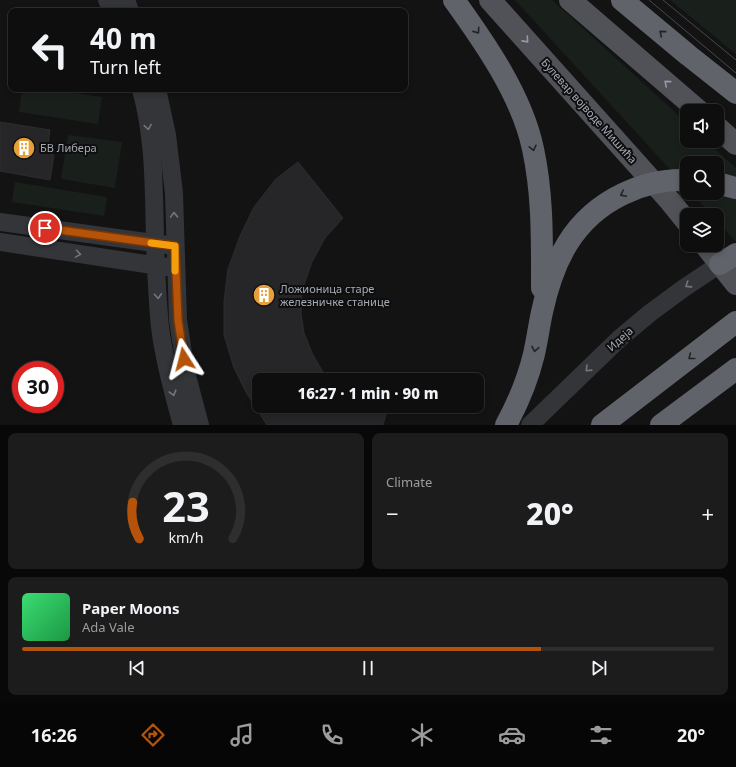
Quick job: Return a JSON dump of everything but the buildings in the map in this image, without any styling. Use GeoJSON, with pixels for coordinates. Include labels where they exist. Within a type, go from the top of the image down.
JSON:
{"type":"FeatureCollection","features":[{"type":"Feature","properties":{"kind":"highway"},"geometry":{"type":"LineString","coordinates":[[454,0],[483,40],[503,76],[525,121],[533,148],[538,176],[542,231],[542,311]]}},
{"type":"Feature","properties":{"kind":"highway"},"geometry":{"type":"LineString","coordinates":[[622,0],[736,93]]}},
{"type":"Feature","properties":{"kind":"highway"},"geometry":{"type":"LineString","coordinates":[[506,425],[515,408],[528,376],[550,281],[561,254],[574,232],[585,220],[601,207],[636,188],[658,181],[680,180]]}},
{"type":"Feature","properties":{"kind":"highway"},"geometry":{"type":"LineString","coordinates":[[724,185],[736,188]]}},
{"type":"Feature","properties":{"kind":"highway"},"geometry":{"type":"LineString","coordinates":[[602,425],[736,322]]}},
{"type":"Feature","properties":{"kind":"highway"},"geometry":{"type":"LineString","coordinates":[[661,425],[736,369]]}},
{"type":"Feature","properties":{"kind":"main road","name":"Булевар војводе Мишића"},"geometry":{"type":"LineString","coordinates":[[490,0],[680,213]]}},
{"type":"Feature","properties":{"kind":"main road"},"geometry":{"type":"LineString","coordinates":[[570,0],[691,104]]}},
{"type":"Feature","properties":{"kind":"main road"},"geometry":{"type":"LineString","coordinates":[[724,133],[736,144]]}},
{"type":"Feature","properties":{"kind":"main road"},"geometry":{"type":"LineString","coordinates":[[716,252],[728,259],[736,284]]}},
{"type":"Feature","properties":{"kind":"street"},"geometry":{"type":"LineString","coordinates":[[142,92],[150,137],[154,189],[156,265],[160,328],[170,380],[182,425]]}},
{"type":"Feature","properties":{"kind":"street"},"geometry":{"type":"LineString","coordinates":[[158,92],[167,136],[174,193],[175,268],[178,320],[186,372],[200,425]]}},
{"type":"Feature","properties":{"kind":"street"},"geometry":{"type":"LineString","coordinates":[[0,222],[175,246]]}},
{"type":"Feature","properties":{"kind":"street"},"geometry":{"type":"LineString","coordinates":[[0,242],[175,268]]}},
{"type":"Feature","properties":{"kind":"street","name":"Идеја"},"geometry":{"type":"LineString","coordinates":[[530,425],[619,339],[644,317],[728,259]]}},
{"type":"Feature","properties":{"kind":"shaded area"},"geometry":{"type":"Polygon","coordinates":[[[515,0],[552,0],[680,117],[680,148],[714,148],[723,156],[680,156],[680,180],[515,0]]]}},
{"type":"Feature","properties":{"kind":"shaded area"},"geometry":{"type":"Polygon","coordinates":[[[670,0],[736,0],[736,54],[670,0]]]}},
{"type":"Feature","properties":{"kind":"shaded area"},"geometry":{"type":"Polygon","coordinates":[[[22,92],[68,92],[102,97],[98,124],[19,112],[22,92]]]}},
{"type":"Feature","properties":{"kind":"shaded area"},"geometry":{"type":"Polygon","coordinates":[[[68,135],[122,142],[115,188],[61,179],[68,135]]]}},
{"type":"Feature","properties":{"kind":"shaded area"},"geometry":{"type":"Polygon","coordinates":[[[724,157],[736,168],[736,242],[724,229],[724,208],[705,208],[698,200],[724,200],[724,157]]]}},
{"type":"Feature","properties":{"kind":"shaded area"},"geometry":{"type":"Polygon","coordinates":[[[15,182],[107,197],[104,216],[12,202],[15,182]]]}},
{"type":"Feature","properties":{"kind":"tram line"},"geometry":{"type":"LineString","coordinates":[[649,0],[736,73]]}},
{"type":"Feature","properties":{"kind":"tram line"},"geometry":{"type":"LineString","coordinates":[[663,0],[736,60]]}},
{"type":"Feature","properties":{"kind":"slow traffic"},"geometry":{"type":"LineString","coordinates":[[151,243],[175,246],[175,271]]}},
{"type":"Feature","properties":{"kind":"place","name":"БВ Либера"},"geometry":{"type":"Point","coordinates":[24,148]}},
{"type":"Feature","properties":{"kind":"place","name":"Ложионица старе железничке станице"},"geometry":{"type":"Point","coordinates":[264,295]}},
{"type":"Feature","properties":{"kind":"route"},"geometry":{"type":"LineString","coordinates":[[45,228],[175,246],[178,320],[184,359]]}}]}
